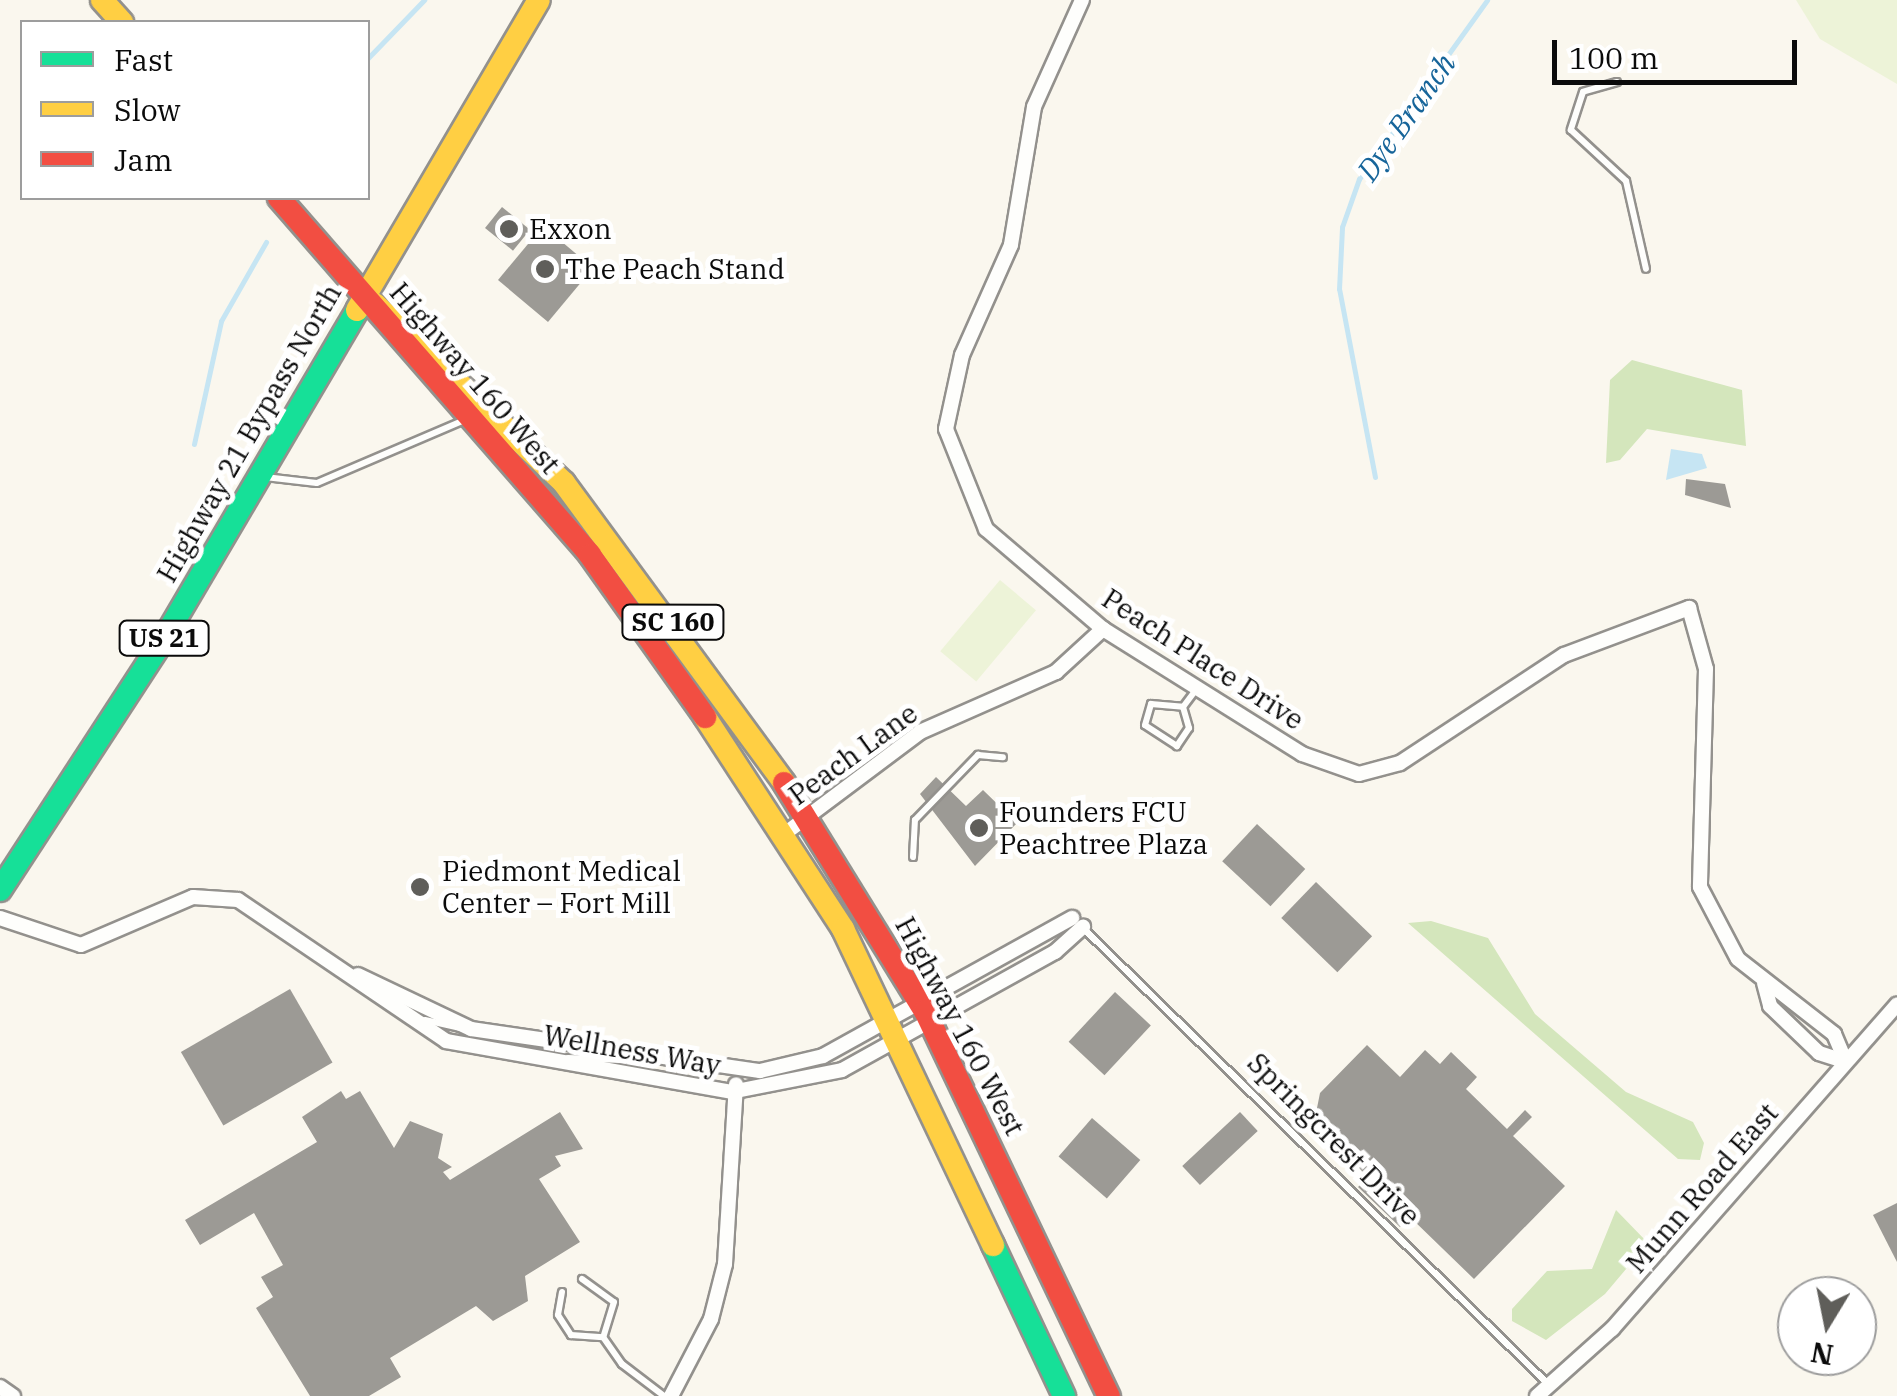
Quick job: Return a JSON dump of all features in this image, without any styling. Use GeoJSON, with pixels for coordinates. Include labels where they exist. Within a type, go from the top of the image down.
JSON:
{"type":"FeatureCollection","features":[{"type":"Feature","properties":{"kind":"main road"},"geometry":{"type":"LineString","coordinates":[[102,0],[120,20]]}},
{"type":"Feature","properties":{"kind":"main road","name":"Highway 21 Bypass North"},"geometry":{"type":"LineString","coordinates":[[0,890],[258,472],[539,0]]}},
{"type":"Feature","properties":{"kind":"main road","name":"SC 160"},"geometry":{"type":"LineString","coordinates":[[282,200],[364,296]]}},
{"type":"Feature","properties":{"kind":"main road","name":"Highway 160 West"},"geometry":{"type":"LineString","coordinates":[[364,296],[590,555],[787,832],[908,1021],[1064,1396]]}},
{"type":"Feature","properties":{"kind":"main road","name":"Highway 160 West"},"geometry":{"type":"LineString","coordinates":[[364,296],[410,327],[564,483],[809,818],[908,1021],[1109,1396]]}},
{"type":"Feature","properties":{"kind":"street","name":"Peach Place Drive"},"geometry":{"type":"LineString","coordinates":[[1082,4],[1034,107],[1010,245],[962,356],[946,428],[986,529],[1103,629],[1302,754],[1380,772],[1564,655],[1689,608],[1706,670],[1700,887],[1738,959],[1764,983]]}},
{"type":"Feature","properties":{"kind":"street","name":"Peach Lane"},"geometry":{"type":"LineString","coordinates":[[787,832],[920,732],[1056,672],[1103,629]]}},
{"type":"Feature","properties":{"kind":"street","name":"Wellness Way"},"geometry":{"type":"LineString","coordinates":[[0,918],[81,945],[156,910],[219,896],[264,910],[358,975],[401,1017],[446,1042],[736,1092],[816,1080],[908,1021]]}},
{"type":"Feature","properties":{"kind":"street"},"geometry":{"type":"LineString","coordinates":[[908,1021],[1078,923]]}},
{"type":"Feature","properties":{"kind":"street"},"geometry":{"type":"LineString","coordinates":[[908,1021],[1078,923]]}},
{"type":"Feature","properties":{"kind":"street","name":"Wellness Way"},"geometry":{"type":"LineString","coordinates":[[358,975],[472,1028],[736,1072],[800,1065],[908,1021]]}},
{"type":"Feature","properties":{"kind":"street"},"geometry":{"type":"LineString","coordinates":[[1764,983],[1786,989],[1834,1034],[1846,1062],[1806,1041],[1770,1006],[1764,983]]}},
{"type":"Feature","properties":{"kind":"street","name":"Munn Road East"},"geometry":{"type":"LineString","coordinates":[[1544,1391],[1638,1300],[1897,1005]]}},
{"type":"Feature","properties":{"kind":"street"},"geometry":{"type":"LineString","coordinates":[[504,1053],[506,1035]]}},
{"type":"Feature","properties":{"kind":"street"},"geometry":{"type":"LineString","coordinates":[[668,1396],[722,1278],[736,1072]]}},
{"type":"Feature","properties":{"kind":"street"},"geometry":{"type":"LineString","coordinates":[[0,1387],[13,1396]]}},
{"type":"Feature","properties":{"kind":"lane"},"geometry":{"type":"LineString","coordinates":[[1617,82],[1584,92],[1571,130],[1626,181],[1646,269]]}},
{"type":"Feature","properties":{"kind":"lane"},"geometry":{"type":"LineString","coordinates":[[258,472],[277,485],[317,482],[468,419]]}},
{"type":"Feature","properties":{"kind":"lane"},"geometry":{"type":"LineString","coordinates":[[1183,707],[1199,686]]}},
{"type":"Feature","properties":{"kind":"lane"},"geometry":{"type":"LineString","coordinates":[[1151,704],[1183,707],[1190,728],[1178,746],[1145,725],[1151,704]]}},
{"type":"Feature","properties":{"kind":"lane"},"geometry":{"type":"LineString","coordinates":[[913,857],[915,820],[978,755],[1004,757]]}},
{"type":"Feature","properties":{"kind":"lane","name":"Springcrest Drive"},"geometry":{"type":"LineString","coordinates":[[1078,923],[1544,1391]]}},
{"type":"Feature","properties":{"kind":"lane"},"geometry":{"type":"LineString","coordinates":[[401,1017],[472,1028]]}},
{"type":"Feature","properties":{"kind":"lane"},"geometry":{"type":"LineString","coordinates":[[559,1063],[580,1055],[655,1060]]}},
{"type":"Feature","properties":{"kind":"lane"},"geometry":{"type":"LineString","coordinates":[[582,1279],[614,1302],[603,1337]]}},
{"type":"Feature","properties":{"kind":"lane"},"geometry":{"type":"LineString","coordinates":[[562,1292],[558,1315],[572,1335],[603,1337],[668,1396]]}},
{"type":"Feature","properties":{"kind":"green space"},"geometry":{"type":"Polygon","coordinates":[[[1796,0],[1897,0],[1897,84],[1820,39],[1796,0]]]}},
{"type":"Feature","properties":{"kind":"green space"},"geometry":{"type":"Polygon","coordinates":[[[1632,360],[1742,390],[1746,446],[1647,429],[1620,460],[1606,463],[1610,380],[1632,360]]]}},
{"type":"Feature","properties":{"kind":"green space"},"geometry":{"type":"Polygon","coordinates":[[[1000,580],[1036,610],[976,681],[940,651],[1000,580]]]}},
{"type":"Feature","properties":{"kind":"green space"},"geometry":{"type":"Polygon","coordinates":[[[1431,921],[1488,938],[1535,1014],[1626,1092],[1693,1122],[1704,1143],[1700,1160],[1678,1159],[1408,923],[1431,921]]]}},
{"type":"Feature","properties":{"kind":"green space"},"geometry":{"type":"Polygon","coordinates":[[[1616,1210],[1648,1243],[1605,1294],[1546,1340],[1512,1321],[1512,1309],[1547,1271],[1592,1269],[1616,1210]]]}},
{"type":"Feature","properties":{"kind":"water"},"geometry":{"type":"Polygon","coordinates":[[[1671,449],[1702,454],[1707,468],[1666,480],[1671,449]]]}},
{"type":"Feature","properties":{"kind":"building"},"geometry":{"type":"Polygon","coordinates":[[[502,207],[530,230],[513,251],[485,228],[502,207]]]}},
{"type":"Feature","properties":{"kind":"building","name":"The Peach Stand"},"geometry":{"type":"Polygon","coordinates":[[[543,226],[580,257],[583,280],[548,322],[498,280],[543,226]]]}},
{"type":"Feature","properties":{"kind":"building"},"geometry":{"type":"Polygon","coordinates":[[[1686,479],[1725,484],[1731,508],[1685,495],[1686,479]]]}},
{"type":"Feature","properties":{"kind":"building","name":"Founders FCU Peachtree Plaza"},"geometry":{"type":"Polygon","coordinates":[[[936,777],[966,806],[983,790],[1017,823],[975,866],[920,794],[936,777]]]}},
{"type":"Feature","properties":{"kind":"building"},"geometry":{"type":"Polygon","coordinates":[[[1257,824],[1305,869],[1270,906],[1222,861],[1257,824]]]}},
{"type":"Feature","properties":{"kind":"building"},"geometry":{"type":"Polygon","coordinates":[[[1316,882],[1372,936],[1337,972],[1281,918],[1316,882]]]}},
{"type":"Feature","properties":{"kind":"building"},"geometry":{"type":"Polygon","coordinates":[[[290,989],[332,1063],[223,1126],[181,1052],[290,989]]]}},
{"type":"Feature","properties":{"kind":"building"},"geometry":{"type":"Polygon","coordinates":[[[1115,992],[1151,1025],[1104,1075],[1069,1042],[1115,992]]]}},
{"type":"Feature","properties":{"kind":"building"},"geometry":{"type":"Polygon","coordinates":[[[1367,1045],[1400,1077],[1425,1050],[1440,1064],[1451,1052],[1477,1077],[1466,1089],[1507,1129],[1525,1110],[1532,1117],[1513,1136],[1565,1186],[1474,1279],[1410,1217],[1400,1227],[1358,1187],[1367,1178],[1316,1113],[1320,1093],[1367,1045]]]}},
{"type":"Feature","properties":{"kind":"building"},"geometry":{"type":"Polygon","coordinates":[[[341,1091],[346,1099],[360,1091],[394,1148],[410,1121],[443,1134],[438,1158],[452,1167],[443,1172],[450,1180],[560,1112],[583,1149],[555,1156],[561,1166],[539,1179],[580,1242],[525,1276],[528,1301],[493,1321],[476,1306],[390,1358],[401,1377],[369,1396],[310,1396],[256,1308],[273,1297],[261,1277],[283,1265],[254,1213],[200,1245],[185,1220],[317,1142],[302,1117],[341,1091]]]}},
{"type":"Feature","properties":{"kind":"building"},"geometry":{"type":"Polygon","coordinates":[[[1240,1112],[1258,1131],[1200,1185],[1182,1166],[1240,1112]]]}},
{"type":"Feature","properties":{"kind":"building"},"geometry":{"type":"Polygon","coordinates":[[[1092,1118],[1140,1160],[1107,1198],[1059,1156],[1092,1118]]]}},
{"type":"Feature","properties":{"kind":"building"},"geometry":{"type":"Polygon","coordinates":[[[1897,1203],[1897,1262],[1873,1215],[1897,1203]]]}},
{"type":"Feature","properties":{"kind":"waterway"},"geometry":{"type":"LineString","coordinates":[[370,56],[424,0]]}},
{"type":"Feature","properties":{"kind":"waterway","name":"Dye Branch"},"geometry":{"type":"LineString","coordinates":[[1375,477],[1339,289],[1342,227],[1359,179],[1487,0]]}},
{"type":"Feature","properties":{"kind":"waterway"},"geometry":{"type":"LineString","coordinates":[[194,444],[221,321],[266,242]]}},
{"type":"Feature","properties":{"kind":"traffic: fast"},"geometry":{"type":"LineString","coordinates":[[0,890],[163,640],[357,310]]}},
{"type":"Feature","properties":{"kind":"traffic: fast"},"geometry":{"type":"LineString","coordinates":[[993,1245],[1064,1396]]}},
{"type":"Feature","properties":{"kind":"traffic: slow"},"geometry":{"type":"LineString","coordinates":[[102,0],[120,20]]}},
{"type":"Feature","properties":{"kind":"traffic: slow"},"geometry":{"type":"LineString","coordinates":[[357,310],[539,0]]}},
{"type":"Feature","properties":{"kind":"traffic: slow"},"geometry":{"type":"LineString","coordinates":[[375,304],[564,483],[784,783]]}},
{"type":"Feature","properties":{"kind":"traffic: slow"},"geometry":{"type":"LineString","coordinates":[[705,717],[843,929],[993,1245]]}},
{"type":"Feature","properties":{"kind":"traffic: jam"},"geometry":{"type":"LineString","coordinates":[[281,200],[590,555],[705,717]]}},
{"type":"Feature","properties":{"kind":"traffic: jam"},"geometry":{"type":"LineString","coordinates":[[784,783],[925,1011],[1109,1396]]}},
{"type":"Feature","properties":{"kind":"place","name":"Exxon"},"geometry":{"type":"Point","coordinates":[509,229]}},
{"type":"Feature","properties":{"kind":"place","name":"The Peach Stand"},"geometry":{"type":"Point","coordinates":[545,269]}},
{"type":"Feature","properties":{"kind":"place","name":"Founders FCU Peachtree Plaza"},"geometry":{"type":"Point","coordinates":[979,828]}},
{"type":"Feature","properties":{"kind":"place","name":"Piedmont Medical Center – Fort Mill"},"geometry":{"type":"Point","coordinates":[420,887]}}]}
